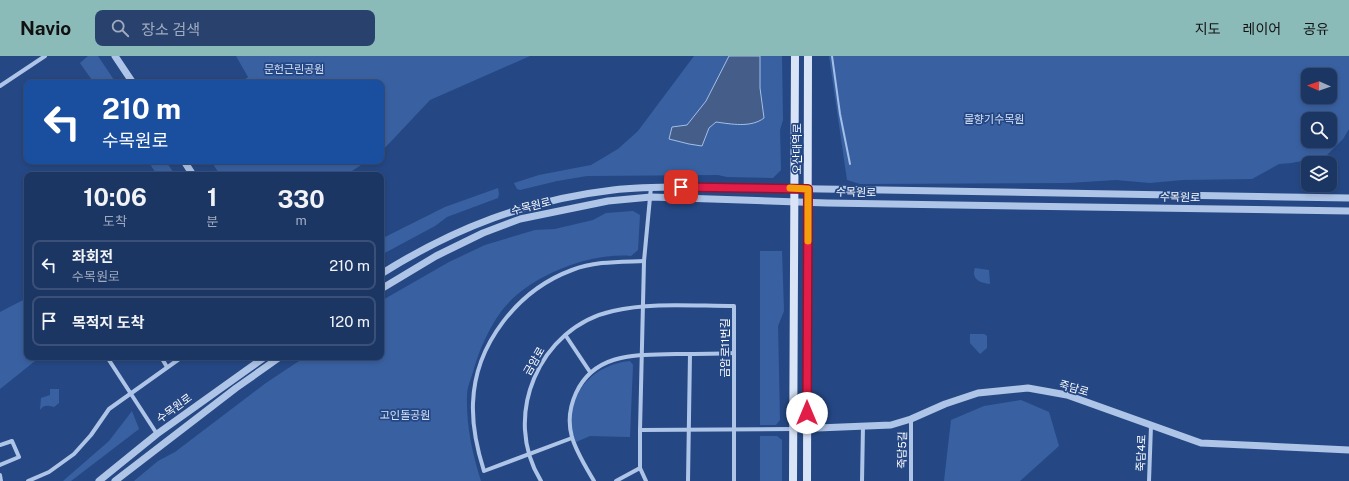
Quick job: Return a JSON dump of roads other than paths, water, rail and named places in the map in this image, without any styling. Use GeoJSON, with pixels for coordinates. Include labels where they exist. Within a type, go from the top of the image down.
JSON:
{"type":"FeatureCollection","features":[{"type":"Feature","properties":{"kind":"main road","name":"오산대역로"},"geometry":{"type":"LineString","coordinates":[[793,481],[796,189],[795,56]]}},
{"type":"Feature","properties":{"kind":"main road","name":"오산대역로"},"geometry":{"type":"LineString","coordinates":[[807,481],[808,56]]}},
{"type":"Feature","properties":{"kind":"street"},"geometry":{"type":"LineString","coordinates":[[0,86],[45,56]]}},
{"type":"Feature","properties":{"kind":"street"},"geometry":{"type":"LineString","coordinates":[[115,56],[131,80]]}},
{"type":"Feature","properties":{"kind":"street"},"geometry":{"type":"LineString","coordinates":[[646,481],[640,468],[640,430],[644,261],[651,187]]}},
{"type":"Feature","properties":{"kind":"street","name":"수목원로"},"geometry":{"type":"LineString","coordinates":[[384,272],[444,238],[517,210],[583,194],[651,187],[1349,198]]}},
{"type":"Feature","properties":{"kind":"street","name":"수목원로"},"geometry":{"type":"LineString","coordinates":[[384,287],[436,256],[483,233],[520,219],[608,201],[651,198],[795,202],[1349,210]]}},
{"type":"Feature","properties":{"kind":"street"},"geometry":{"type":"LineString","coordinates":[[572,438],[484,471],[475,437],[473,402],[478,374],[484,353],[495,332],[510,313],[537,289],[572,270],[590,265],[644,261]]}},
{"type":"Feature","properties":{"kind":"street","name":"금암로"},"geometry":{"type":"LineString","coordinates":[[541,481],[528,454],[524,409],[531,385],[542,361],[552,347],[586,321],[600,314],[613,310],[643,306]]}},
{"type":"Feature","properties":{"kind":"street","name":"금암로11번길"},"geometry":{"type":"LineString","coordinates":[[643,306],[734,306],[734,481]]}},
{"type":"Feature","properties":{"kind":"street"},"geometry":{"type":"LineString","coordinates":[[566,336],[590,372]]}},
{"type":"Feature","properties":{"kind":"street"},"geometry":{"type":"LineString","coordinates":[[594,481],[572,438],[569,420],[572,402],[580,384],[590,372],[610,361],[624,356],[642,354],[734,353]]}},
{"type":"Feature","properties":{"kind":"street"},"geometry":{"type":"LineString","coordinates":[[688,481],[690,354]]}},
{"type":"Feature","properties":{"kind":"street"},"geometry":{"type":"LineString","coordinates":[[110,360],[157,434]]}},
{"type":"Feature","properties":{"kind":"street"},"geometry":{"type":"LineString","coordinates":[[163,360],[167,367]]}},
{"type":"Feature","properties":{"kind":"street"},"geometry":{"type":"LineString","coordinates":[[28,481],[49,472],[74,454],[91,435],[109,409],[178,360]]}},
{"type":"Feature","properties":{"kind":"street","name":"수목원로"},"geometry":{"type":"LineString","coordinates":[[99,481],[157,434],[261,360]]}},
{"type":"Feature","properties":{"kind":"street","name":"수목원로"},"geometry":{"type":"LineString","coordinates":[[115,481],[236,388],[276,360]]}},
{"type":"Feature","properties":{"kind":"street","name":"죽담로"},"geometry":{"type":"LineString","coordinates":[[793,429],[891,425],[911,419],[945,404],[978,393],[1028,388],[1067,395],[1201,443],[1349,450]]}},
{"type":"Feature","properties":{"kind":"street","name":"죽담5길"},"geometry":{"type":"LineString","coordinates":[[911,419],[911,481]]}},
{"type":"Feature","properties":{"kind":"street"},"geometry":{"type":"LineString","coordinates":[[862,481],[863,426]]}},
{"type":"Feature","properties":{"kind":"street","name":"죽담4로"},"geometry":{"type":"LineString","coordinates":[[1149,481],[1151,426]]}},
{"type":"Feature","properties":{"kind":"street"},"geometry":{"type":"LineString","coordinates":[[640,430],[793,429]]}},
{"type":"Feature","properties":{"kind":"street"},"geometry":{"type":"LineString","coordinates":[[0,445],[12,441],[19,457],[0,465]]}},
{"type":"Feature","properties":{"kind":"street"},"geometry":{"type":"LineString","coordinates":[[616,481],[640,468]]}},
{"type":"Feature","properties":{"kind":"street"},"geometry":{"type":"LineString","coordinates":[[0,474],[1,481]]}},
{"type":"Feature","properties":{"kind":"waterway"},"geometry":{"type":"LineString","coordinates":[[832,56],[840,114],[850,164]]}},
{"type":"Feature","properties":{"kind":"park label","name":"문헌근린공원"},"geometry":{"type":"Point","coordinates":[294,69]}},
{"type":"Feature","properties":{"kind":"park label","name":"물향기수목원"},"geometry":{"type":"Point","coordinates":[994,119]}},
{"type":"Feature","properties":{"kind":"park label","name":"고인돌공원"},"geometry":{"type":"Point","coordinates":[405,415]}}]}
